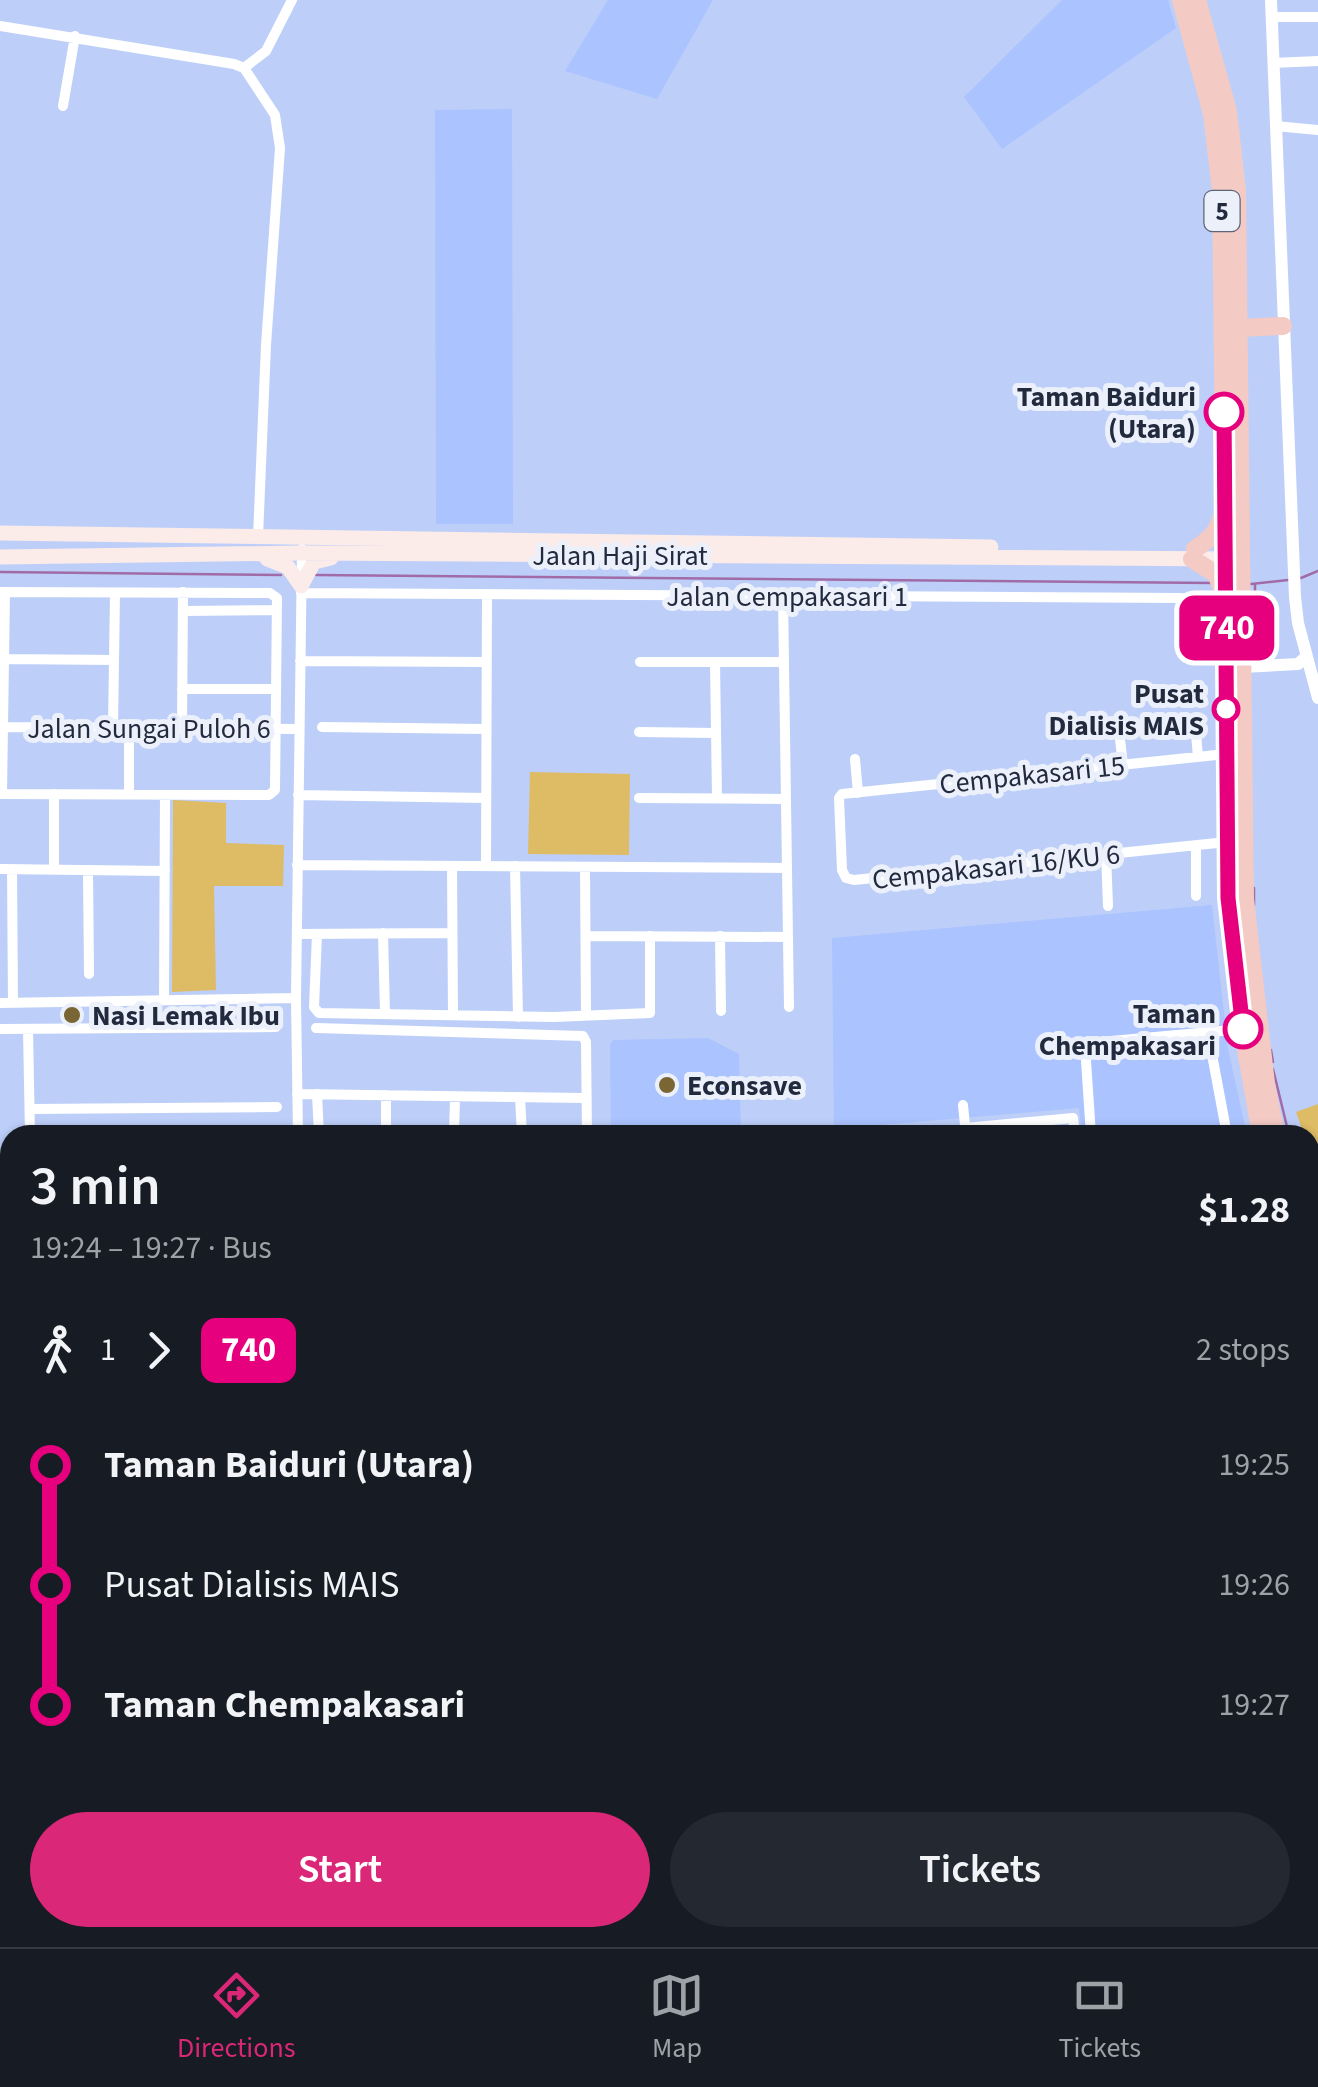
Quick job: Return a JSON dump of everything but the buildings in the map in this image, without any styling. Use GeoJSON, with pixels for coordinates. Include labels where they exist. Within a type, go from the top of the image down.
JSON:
{"type":"FeatureCollection","features":[{"type":"Feature","properties":{"kind":"highway","name":"5"},"geometry":{"type":"LineString","coordinates":[[1180,0],[1212,114],[1221,192],[1232,427],[1230,575]]}},
{"type":"Feature","properties":{"kind":"highway","name":"5"},"geometry":{"type":"LineString","coordinates":[[1197,0],[1228,111],[1261,327],[1232,427],[1225,501],[1244,899],[1274,1125]]}},
{"type":"Feature","properties":{"kind":"highway"},"geometry":{"type":"LineString","coordinates":[[1225,501],[1219,528],[1193,554],[1230,575]]}},
{"type":"Feature","properties":{"kind":"highway","name":"5"},"geometry":{"type":"LineString","coordinates":[[1234,662],[1226,754],[1230,920],[1256,1125]]}},
{"type":"Feature","properties":{"kind":"main road","name":"Jalan Haji Sirat"},"geometry":{"type":"LineString","coordinates":[[0,534],[258,538],[302,546],[405,554],[1193,554]]}},
{"type":"Feature","properties":{"kind":"main road","name":"Jalan Haji Sirat"},"geometry":{"type":"LineString","coordinates":[[0,555],[207,554],[302,546],[1193,554],[1230,575]]}},
{"type":"Feature","properties":{"kind":"main road"},"geometry":{"type":"LineString","coordinates":[[207,554],[278,561],[288,567],[301,590]]}},
{"type":"Feature","properties":{"kind":"main road"},"geometry":{"type":"LineString","coordinates":[[301,590],[308,568],[323,558],[405,554]]}},
{"type":"Feature","properties":{"kind":"street"},"geometry":{"type":"LineString","coordinates":[[244,68],[266,51],[292,0]]}},
{"type":"Feature","properties":{"kind":"street"},"geometry":{"type":"LineString","coordinates":[[1270,0],[1276,126],[1261,327],[1295,596],[1312,653],[1318,698]]}},
{"type":"Feature","properties":{"kind":"street"},"geometry":{"type":"LineString","coordinates":[[1271,17],[1318,17]]}},
{"type":"Feature","properties":{"kind":"street"},"geometry":{"type":"LineString","coordinates":[[0,26],[244,68],[274,115],[280,148],[258,538]]}},
{"type":"Feature","properties":{"kind":"street"},"geometry":{"type":"LineString","coordinates":[[63,106],[74,36]]}},
{"type":"Feature","properties":{"kind":"street"},"geometry":{"type":"LineString","coordinates":[[1273,63],[1318,62]]}},
{"type":"Feature","properties":{"kind":"street"},"geometry":{"type":"LineString","coordinates":[[1276,126],[1318,130]]}},
{"type":"Feature","properties":{"kind":"street"},"geometry":{"type":"LineString","coordinates":[[298,1125],[302,546]]}},
{"type":"Feature","properties":{"kind":"street","name":"Jalan Cempakasari 1"},"geometry":{"type":"LineString","coordinates":[[301,590],[1181,598],[1196,602],[1202,618],[1201,647],[1205,657],[1234,662]]}},
{"type":"Feature","properties":{"kind":"street"},"geometry":{"type":"LineString","coordinates":[[2,592],[115,594],[270,592],[277,598],[275,790],[269,795],[1,794],[2,592]]}},
{"type":"Feature","properties":{"kind":"street"},"geometry":{"type":"LineString","coordinates":[[182,728],[183,592]]}},
{"type":"Feature","properties":{"kind":"street"},"geometry":{"type":"LineString","coordinates":[[113,727],[115,594]]}},
{"type":"Feature","properties":{"kind":"street"},"geometry":{"type":"LineString","coordinates":[[486,866],[487,594]]}},
{"type":"Feature","properties":{"kind":"street"},"geometry":{"type":"LineString","coordinates":[[783,596],[789,1006]]}},
{"type":"Feature","properties":{"kind":"street"},"geometry":{"type":"LineString","coordinates":[[183,611],[276,610]]}},
{"type":"Feature","properties":{"kind":"street"},"geometry":{"type":"LineString","coordinates":[[1234,662],[1298,664],[1312,653]]}},
{"type":"Feature","properties":{"kind":"street"},"geometry":{"type":"LineString","coordinates":[[4,659],[114,660]]}},
{"type":"Feature","properties":{"kind":"street"},"geometry":{"type":"LineString","coordinates":[[300,661],[486,662]]}},
{"type":"Feature","properties":{"kind":"street"},"geometry":{"type":"LineString","coordinates":[[640,662],[784,662]]}},
{"type":"Feature","properties":{"kind":"street"},"geometry":{"type":"LineString","coordinates":[[715,662],[717,798]]}},
{"type":"Feature","properties":{"kind":"street"},"geometry":{"type":"LineString","coordinates":[[182,689],[276,689]]}},
{"type":"Feature","properties":{"kind":"street"},"geometry":{"type":"LineString","coordinates":[[1195,722],[1198,757]]}},
{"type":"Feature","properties":{"kind":"street","name":"Jalan Sungai Puloh 6"},"geometry":{"type":"LineString","coordinates":[[1,726],[299,729]]}},
{"type":"Feature","properties":{"kind":"street"},"geometry":{"type":"LineString","coordinates":[[129,794],[130,728]]}},
{"type":"Feature","properties":{"kind":"street"},"geometry":{"type":"LineString","coordinates":[[322,728],[486,730]]}},
{"type":"Feature","properties":{"kind":"street"},"geometry":{"type":"LineString","coordinates":[[640,732],[716,733]]}},
{"type":"Feature","properties":{"kind":"street"},"geometry":{"type":"LineString","coordinates":[[1119,732],[1123,765]]}},
{"type":"Feature","properties":{"kind":"street","name":"Cempakasari 15"},"geometry":{"type":"LineString","coordinates":[[839,798],[842,794],[1226,754]]}},
{"type":"Feature","properties":{"kind":"street"},"geometry":{"type":"LineString","coordinates":[[855,760],[858,793]]}},
{"type":"Feature","properties":{"kind":"street"},"geometry":{"type":"LineString","coordinates":[[54,794],[54,870]]}},
{"type":"Feature","properties":{"kind":"street"},"geometry":{"type":"LineString","coordinates":[[164,1000],[165,795]]}},
{"type":"Feature","properties":{"kind":"street"},"geometry":{"type":"LineString","coordinates":[[298,795],[486,798]]}},
{"type":"Feature","properties":{"kind":"street"},"geometry":{"type":"LineString","coordinates":[[639,798],[786,799]]}},
{"type":"Feature","properties":{"kind":"street","name":"Cempakasari 16/KU 6"},"geometry":{"type":"LineString","coordinates":[[839,798],[842,870],[850,879],[1227,842]]}},
{"type":"Feature","properties":{"kind":"street"},"geometry":{"type":"LineString","coordinates":[[1196,846],[1196,896]]}},
{"type":"Feature","properties":{"kind":"street"},"geometry":{"type":"LineString","coordinates":[[1106,854],[1108,906]]}},
{"type":"Feature","properties":{"kind":"street"},"geometry":{"type":"LineString","coordinates":[[297,865],[787,868]]}},
{"type":"Feature","properties":{"kind":"street"},"geometry":{"type":"LineString","coordinates":[[452,866],[454,1015]]}},
{"type":"Feature","properties":{"kind":"street"},"geometry":{"type":"LineString","coordinates":[[515,866],[518,1016]]}},
{"type":"Feature","properties":{"kind":"street"},"geometry":{"type":"LineString","coordinates":[[585,867],[586,1014]]}},
{"type":"Feature","properties":{"kind":"street"},"geometry":{"type":"LineString","coordinates":[[164,871],[6,869],[6,1003],[296,998]]}},
{"type":"Feature","properties":{"kind":"street"},"geometry":{"type":"LineString","coordinates":[[88,870],[90,974]]}},
{"type":"Feature","properties":{"kind":"street"},"geometry":{"type":"LineString","coordinates":[[297,934],[452,932]]}},
{"type":"Feature","properties":{"kind":"street"},"geometry":{"type":"LineString","coordinates":[[383,933],[385,1014]]}},
{"type":"Feature","properties":{"kind":"street"},"geometry":{"type":"LineString","coordinates":[[317,934],[316,1012],[518,1016],[650,1014],[650,936]]}},
{"type":"Feature","properties":{"kind":"street"},"geometry":{"type":"LineString","coordinates":[[586,936],[788,936]]}},
{"type":"Feature","properties":{"kind":"street"},"geometry":{"type":"LineString","coordinates":[[720,936],[721,1010]]}},
{"type":"Feature","properties":{"kind":"street"},"geometry":{"type":"LineString","coordinates":[[0,1030],[276,1026]]}},
{"type":"Feature","properties":{"kind":"street"},"geometry":{"type":"LineString","coordinates":[[316,1028],[576,1034],[586,1042],[587,1125]]}},
{"type":"Feature","properties":{"kind":"street"},"geometry":{"type":"LineString","coordinates":[[28,1029],[30,1125]]}},
{"type":"Feature","properties":{"kind":"street"},"geometry":{"type":"LineString","coordinates":[[1089,1125],[1085,1046],[1243,1029]]}},
{"type":"Feature","properties":{"kind":"street"},"geometry":{"type":"LineString","coordinates":[[1208,1033],[1225,1125]]}},
{"type":"Feature","properties":{"kind":"street"},"geometry":{"type":"LineString","coordinates":[[297,1094],[586,1098]]}},
{"type":"Feature","properties":{"kind":"street"},"geometry":{"type":"LineString","coordinates":[[318,1094],[319,1125]]}},
{"type":"Feature","properties":{"kind":"street"},"geometry":{"type":"LineString","coordinates":[[386,1095],[386,1125]]}},
{"type":"Feature","properties":{"kind":"street"},"geometry":{"type":"LineString","coordinates":[[454,1125],[455,1096]]}},
{"type":"Feature","properties":{"kind":"street"},"geometry":{"type":"LineString","coordinates":[[520,1097],[521,1125]]}},
{"type":"Feature","properties":{"kind":"street"},"geometry":{"type":"LineString","coordinates":[[963,1104],[965,1125]]}},
{"type":"Feature","properties":{"kind":"street"},"geometry":{"type":"LineString","coordinates":[[30,1108],[276,1107]]}},
{"type":"Feature","properties":{"kind":"street"},"geometry":{"type":"LineString","coordinates":[[1020,1125],[1073,1118],[1074,1125]]}},
{"type":"Feature","properties":{"kind":"shaded area"},"geometry":{"type":"Polygon","coordinates":[[[608,0],[713,0],[657,99],[565,71],[608,0]]]}},
{"type":"Feature","properties":{"kind":"shaded area"},"geometry":{"type":"Polygon","coordinates":[[[1062,0],[1168,0],[1176,28],[1002,149],[964,97],[1062,0]]]}},
{"type":"Feature","properties":{"kind":"shaded area"},"geometry":{"type":"Polygon","coordinates":[[[512,109],[513,524],[436,524],[435,110],[512,109]]]}},
{"type":"Feature","properties":{"kind":"shaded area"},"geometry":{"type":"Polygon","coordinates":[[[530,772],[630,774],[629,855],[528,854],[530,772]]]}},
{"type":"Feature","properties":{"kind":"shaded area"},"geometry":{"type":"Polygon","coordinates":[[[173,800],[226,803],[226,843],[284,845],[283,886],[214,886],[216,990],[172,992],[173,800]]]}},
{"type":"Feature","properties":{"kind":"shaded area"},"geometry":{"type":"Polygon","coordinates":[[[1212,905],[1228,1049],[1245,1125],[1081,1125],[1079,1108],[881,1125],[834,1125],[832,938],[1212,905]]]}},
{"type":"Feature","properties":{"kind":"shaded area","name":"Econsave"},"geometry":{"type":"Polygon","coordinates":[[[708,1038],[739,1054],[741,1125],[611,1125],[613,1040],[708,1038]]]}},
{"type":"Feature","properties":{"kind":"shaded area"},"geometry":{"type":"Polygon","coordinates":[[[1318,1104],[1318,1125],[1301,1125],[1296,1112],[1318,1104]]]}},
{"type":"Feature","properties":{"kind":"waterway"},"geometry":{"type":"LineString","coordinates":[[1301,578],[1318,571]]}},
{"type":"Feature","properties":{"kind":"waterway"},"geometry":{"type":"LineString","coordinates":[[0,572],[281,575]]}},
{"type":"Feature","properties":{"kind":"waterway"},"geometry":{"type":"LineString","coordinates":[[316,575],[1213,583]]}},
{"type":"Feature","properties":{"kind":"waterway"},"geometry":{"type":"LineString","coordinates":[[1251,584],[1288,580]]}},
{"type":"Feature","properties":{"kind":"waterway"},"geometry":{"type":"LineString","coordinates":[[1255,585],[1255,658]]}},
{"type":"Feature","properties":{"kind":"waterway"},"geometry":{"type":"LineString","coordinates":[[1254,888],[1254,905]]}},
{"type":"Feature","properties":{"kind":"waterway"},"geometry":{"type":"LineString","coordinates":[[1271,1050],[1273,1062]]}},
{"type":"Feature","properties":{"kind":"waterway"},"geometry":{"type":"LineString","coordinates":[[1273,1069],[1287,1125]]}},
{"type":"Feature","properties":{"kind":"bus line","name":"740"},"geometry":{"type":"LineString","coordinates":[[1224,412],[1228,898],[1243,1029]]}},
{"type":"Feature","properties":{"kind":"place","name":"Taman Baiduri (Utara)"},"geometry":{"type":"Point","coordinates":[1224,412]}},
{"type":"Feature","properties":{"kind":"place","name":"Pusat Dialisis MAIS"},"geometry":{"type":"Point","coordinates":[1226,709]}},
{"type":"Feature","properties":{"kind":"place","name":"Nasi Lemak Ibu"},"geometry":{"type":"Point","coordinates":[72,1015]}},
{"type":"Feature","properties":{"kind":"place","name":"Taman Chempakasari"},"geometry":{"type":"Point","coordinates":[1243,1029]}},
{"type":"Feature","properties":{"kind":"place","name":"Econsave"},"geometry":{"type":"Point","coordinates":[667,1085]}}]}
